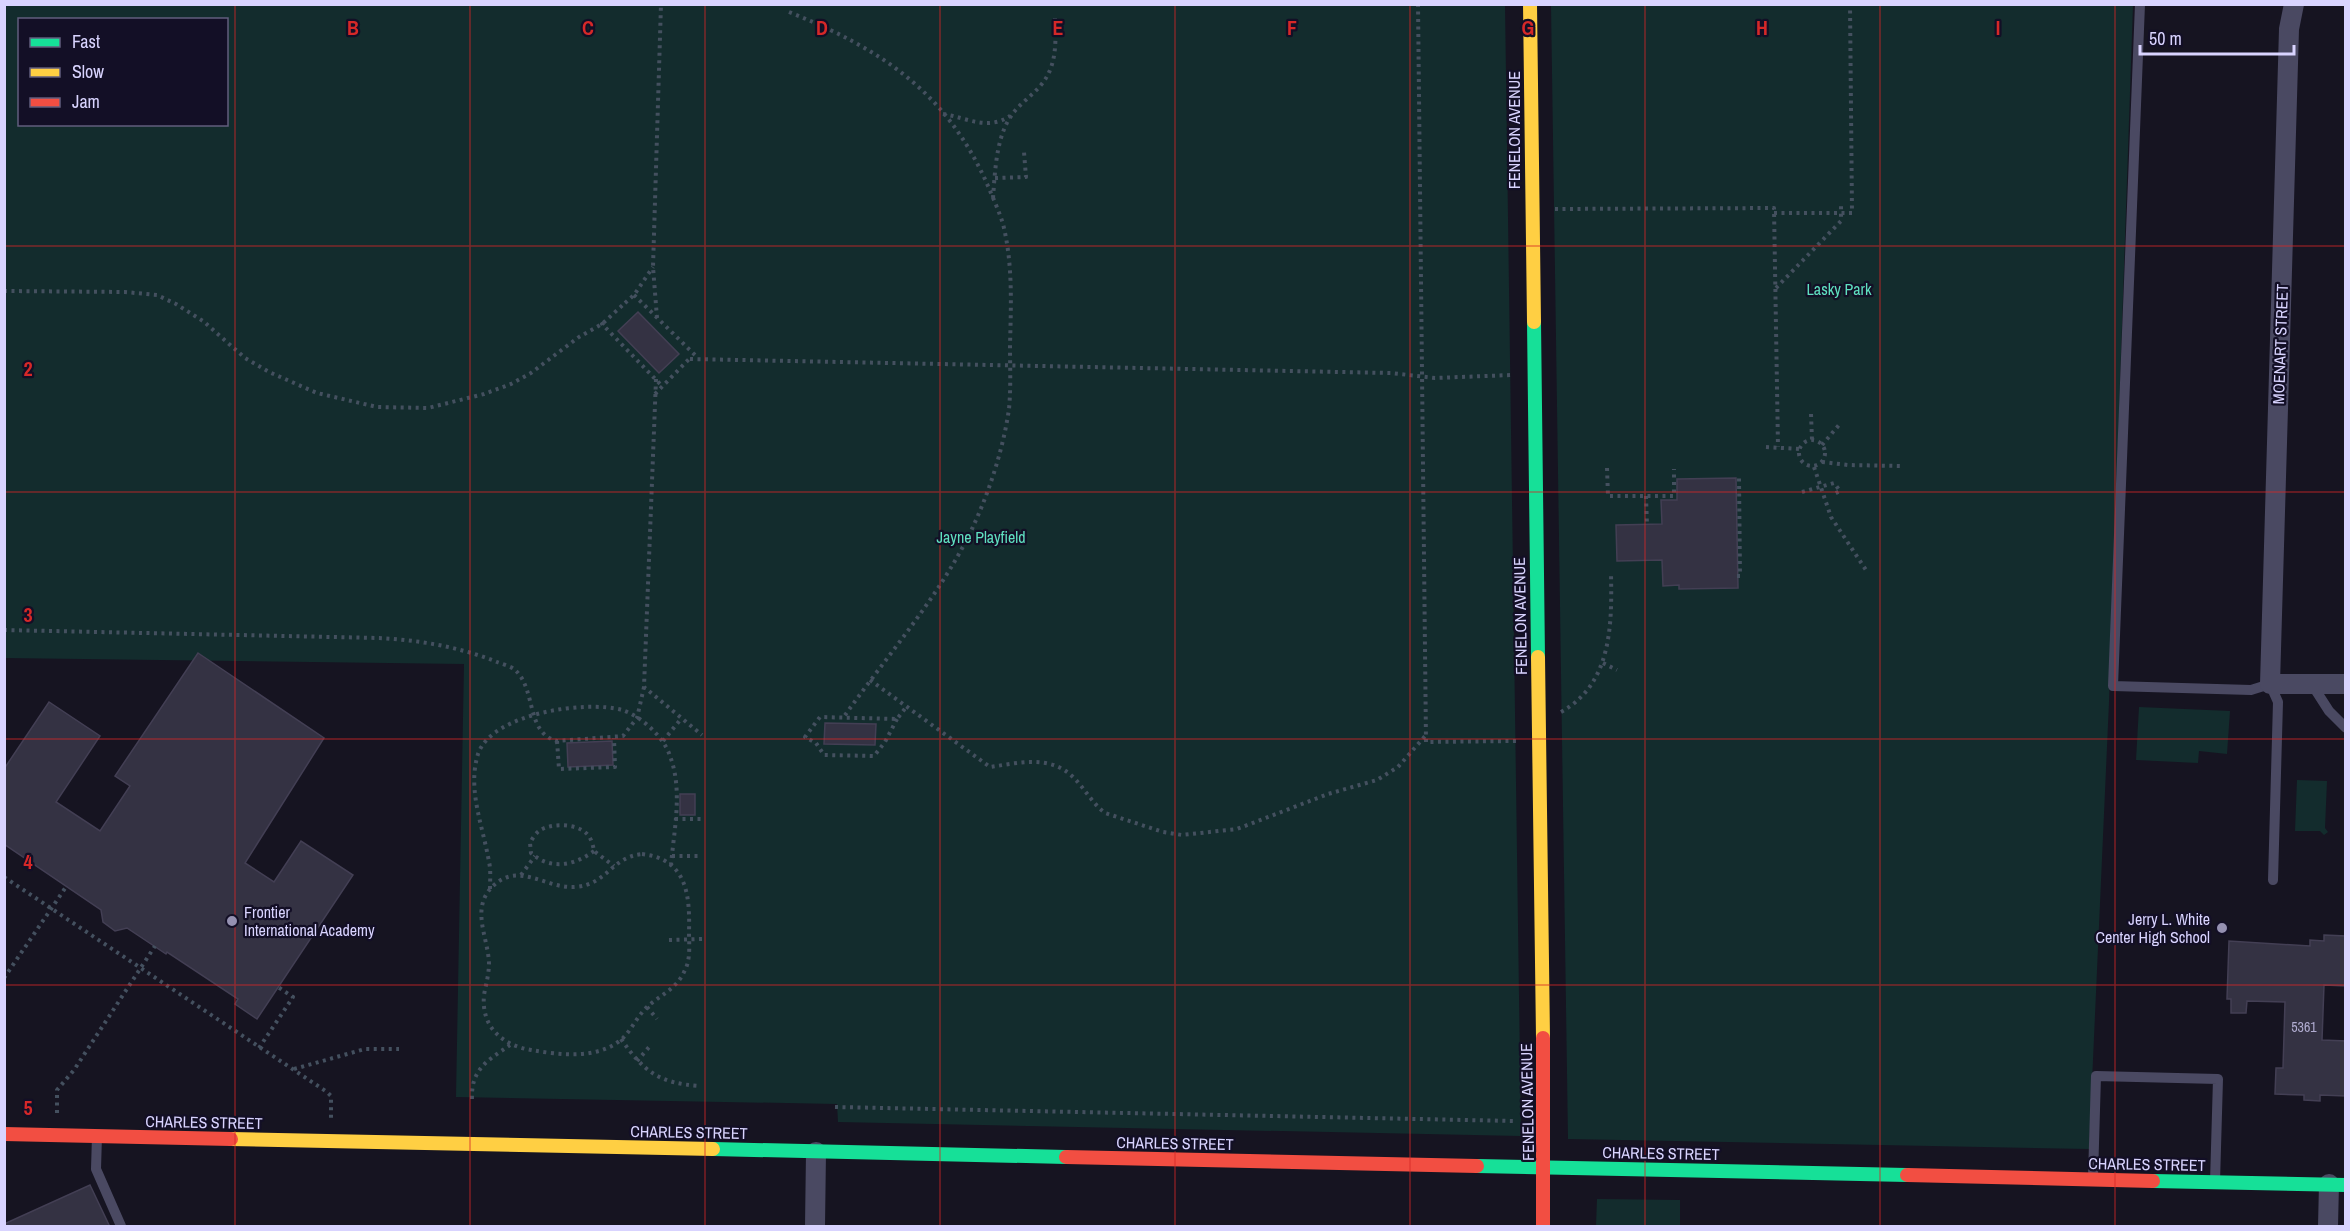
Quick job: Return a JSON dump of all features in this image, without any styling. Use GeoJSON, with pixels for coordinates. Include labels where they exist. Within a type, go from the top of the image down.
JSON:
{"type":"FeatureCollection","features":[{"type":"Feature","properties":{"kind":"street","name":"FENELON AVENUE"},"geometry":{"type":"LineString","coordinates":[[1530,4],[1543,1227]]}},
{"type":"Feature","properties":{"kind":"street","name":"MOENART STREET"},"geometry":{"type":"LineString","coordinates":[[2270,684],[2289,29],[2294,4]]}},
{"type":"Feature","properties":{"kind":"street"},"geometry":{"type":"LineString","coordinates":[[2270,684],[2346,684]]}},
{"type":"Feature","properties":{"kind":"street","name":"CHARLES STREET"},"geometry":{"type":"LineString","coordinates":[[4,1134],[2337,1185]]}},
{"type":"Feature","properties":{"kind":"street"},"geometry":{"type":"LineString","coordinates":[[815,1227],[816,1152]]}},
{"type":"Feature","properties":{"kind":"street"},"geometry":{"type":"LineString","coordinates":[[2328,1227],[2337,1185]]}},
{"type":"Feature","properties":{"kind":"lane"},"geometry":{"type":"LineString","coordinates":[[2140,4],[2113,686],[2251,690],[2270,684],[2278,702],[2273,880]]}},
{"type":"Feature","properties":{"kind":"lane"},"geometry":{"type":"LineString","coordinates":[[2311,683],[2330,711],[2346,728]]}},
{"type":"Feature","properties":{"kind":"lane"},"geometry":{"type":"LineString","coordinates":[[2093,1179],[2096,1076],[2218,1079],[2215,1182]]}},
{"type":"Feature","properties":{"kind":"lane"},"geometry":{"type":"LineString","coordinates":[[97,1136],[96,1169],[121,1227]]}},
{"type":"Feature","properties":{"kind":"path"},"geometry":{"type":"LineString","coordinates":[[657,318],[653,267],[661,4]]}},
{"type":"Feature","properties":{"kind":"path"},"geometry":{"type":"LineString","coordinates":[[1418,4],[1426,742],[1538,741]]}},
{"type":"Feature","properties":{"kind":"path"},"geometry":{"type":"LineString","coordinates":[[1774,213],[1852,213],[1850,4]]}},
{"type":"Feature","properties":{"kind":"path"},"geometry":{"type":"LineString","coordinates":[[789,12],[839,33],[880,56],[917,84],[943,114],[971,153],[1003,223],[1009,261],[1011,303],[1009,409],[982,505],[951,569],[843,718]]}},
{"type":"Feature","properties":{"kind":"path"},"geometry":{"type":"LineString","coordinates":[[943,114],[981,124],[1002,121],[1011,116],[1042,85],[1049,72],[1055,51],[1056,18]]}},
{"type":"Feature","properties":{"kind":"path"},"geometry":{"type":"LineString","coordinates":[[993,198],[1001,143],[1011,116]]}},
{"type":"Feature","properties":{"kind":"path"},"geometry":{"type":"LineString","coordinates":[[995,178],[1026,177],[1024,152]]}},
{"type":"Feature","properties":{"kind":"path"},"geometry":{"type":"LineString","coordinates":[[1775,289],[1841,221],[1841,202]]}},
{"type":"Feature","properties":{"kind":"path"},"geometry":{"type":"LineString","coordinates":[[1551,209],[1774,208],[1778,447]]}},
{"type":"Feature","properties":{"kind":"path"},"geometry":{"type":"LineString","coordinates":[[4,291],[125,292],[157,295],[203,321],[245,358],[269,372],[317,393],[377,407],[428,408],[484,394],[531,374],[579,337],[602,324],[634,295],[653,267]]}},
{"type":"Feature","properties":{"kind":"path"},"geometry":{"type":"LineString","coordinates":[[634,295],[698,359]]}},
{"type":"Feature","properties":{"kind":"path"},"geometry":{"type":"LineString","coordinates":[[602,324],[663,387]]}},
{"type":"Feature","properties":{"kind":"path"},"geometry":{"type":"LineString","coordinates":[[655,394],[694,354]]}},
{"type":"Feature","properties":{"kind":"path"},"geometry":{"type":"LineString","coordinates":[[690,359],[1422,376],[1534,374]]}},
{"type":"Feature","properties":{"kind":"path"},"geometry":{"type":"LineString","coordinates":[[4,630],[403,639],[474,653],[514,669],[524,684],[542,733],[548,739],[557,741],[623,736],[637,718],[644,687],[656,379]]}},
{"type":"Feature","properties":{"kind":"path"},"geometry":{"type":"LineString","coordinates":[[1811,414],[1812,440]]}},
{"type":"Feature","properties":{"kind":"path"},"geometry":{"type":"LineString","coordinates":[[1822,445],[1839,425]]}},
{"type":"Feature","properties":{"kind":"path"},"geometry":{"type":"LineString","coordinates":[[1766,447],[1799,448],[1812,440],[1822,445],[1825,452],[1822,462]]}},
{"type":"Feature","properties":{"kind":"path"},"geometry":{"type":"LineString","coordinates":[[1799,448],[1801,462],[1809,467],[1822,462],[1900,466]]}},
{"type":"Feature","properties":{"kind":"path"},"geometry":{"type":"LineString","coordinates":[[1814,466],[1831,517],[1868,573]]}},
{"type":"Feature","properties":{"kind":"path"},"geometry":{"type":"LineString","coordinates":[[1607,468],[1608,496],[1674,496],[1674,469]]}},
{"type":"Feature","properties":{"kind":"path"},"geometry":{"type":"LineString","coordinates":[[1737,576],[1740,576],[1739,478]]}},
{"type":"Feature","properties":{"kind":"path"},"geometry":{"type":"LineString","coordinates":[[1802,492],[1834,483],[1840,491],[1834,494]]}},
{"type":"Feature","properties":{"kind":"path"},"geometry":{"type":"LineString","coordinates":[[1646,496],[1647,525]]}},
{"type":"Feature","properties":{"kind":"path"},"geometry":{"type":"LineString","coordinates":[[1559,713],[1582,696],[1594,681],[1603,663],[1610,630],[1611,574]]}},
{"type":"Feature","properties":{"kind":"path"},"geometry":{"type":"LineString","coordinates":[[1603,663],[1617,670]]}},
{"type":"Feature","properties":{"kind":"path"},"geometry":{"type":"LineString","coordinates":[[870,680],[990,767],[1035,761],[1058,767],[1075,778],[1097,807],[1105,813],[1163,832],[1182,835],[1237,829],[1328,794],[1377,780],[1398,767],[1426,734]]}},
{"type":"Feature","properties":{"kind":"path"},"geometry":{"type":"LineString","coordinates":[[644,687],[702,735]]}},
{"type":"Feature","properties":{"kind":"path"},"geometry":{"type":"LineString","coordinates":[[490,890],[490,865],[475,797],[474,775],[479,752],[488,738],[498,729],[534,716],[580,707],[603,706],[624,711],[637,718],[663,741],[670,756],[677,796],[671,865]]}},
{"type":"Feature","properties":{"kind":"path"},"geometry":{"type":"LineString","coordinates":[[897,719],[820,717],[805,736],[816,743],[824,755],[874,756],[907,706]]}},
{"type":"Feature","properties":{"kind":"path"},"geometry":{"type":"LineString","coordinates":[[663,741],[682,718]]}},
{"type":"Feature","properties":{"kind":"path"},"geometry":{"type":"LineString","coordinates":[[557,741],[559,769],[615,767],[614,738]]}},
{"type":"Feature","properties":{"kind":"path"},"geometry":{"type":"LineString","coordinates":[[675,819],[702,819]]}},
{"type":"Feature","properties":{"kind":"path"},"geometry":{"type":"LineString","coordinates":[[594,851],[570,864],[543,862],[531,853],[530,843],[538,832],[560,825],[586,832],[592,841],[594,851],[614,866]]}},
{"type":"Feature","properties":{"kind":"path"},"geometry":{"type":"LineString","coordinates":[[642,854],[658,856],[678,872],[688,894],[689,956],[685,971],[672,988],[647,1007],[621,1040],[604,1049],[584,1053],[543,1052],[511,1045],[501,1039],[494,1030],[486,1017],[484,1008],[489,962],[480,920],[483,901],[490,890],[507,877],[521,875],[561,886],[577,887],[593,884],[628,857],[642,854]]}},
{"type":"Feature","properties":{"kind":"path"},"geometry":{"type":"LineString","coordinates":[[521,875],[535,856]]}},
{"type":"Feature","properties":{"kind":"path"},"geometry":{"type":"LineString","coordinates":[[672,856],[702,856]]}},
{"type":"Feature","properties":{"kind":"path"},"geometry":{"type":"LineString","coordinates":[[4,877],[294,1069],[331,1096],[331,1123]]}},
{"type":"Feature","properties":{"kind":"path"},"geometry":{"type":"LineString","coordinates":[[4,978],[66,887]]}},
{"type":"Feature","properties":{"kind":"path"},"geometry":{"type":"LineString","coordinates":[[669,940],[702,939]]}},
{"type":"Feature","properties":{"kind":"path"},"geometry":{"type":"LineString","coordinates":[[57,1117],[57,1090],[74,1070],[155,946]]}},
{"type":"Feature","properties":{"kind":"path"},"geometry":{"type":"LineString","coordinates":[[260,1048],[292,997],[278,987]]}},
{"type":"Feature","properties":{"kind":"path"},"geometry":{"type":"LineString","coordinates":[[647,1007],[657,1019]]}},
{"type":"Feature","properties":{"kind":"path"},"geometry":{"type":"LineString","coordinates":[[621,1040],[637,1061],[651,1073],[671,1083],[699,1086]]}},
{"type":"Feature","properties":{"kind":"path"},"geometry":{"type":"LineString","coordinates":[[472,1099],[472,1085],[477,1074],[511,1045]]}},
{"type":"Feature","properties":{"kind":"path"},"geometry":{"type":"LineString","coordinates":[[637,1061],[650,1046]]}},
{"type":"Feature","properties":{"kind":"path"},"geometry":{"type":"LineString","coordinates":[[294,1069],[365,1049],[399,1050]]}},
{"type":"Feature","properties":{"kind":"path"},"geometry":{"type":"LineString","coordinates":[[835,1107],[1514,1121]]}},
{"type":"Feature","properties":{"kind":"green space","name":"Jayne Playfield"},"geometry":{"type":"Polygon","coordinates":[[[5,5],[1505,5],[1521,1136],[838,1122],[837,1104],[456,1097],[464,664],[5,658],[5,5]]]}},
{"type":"Feature","properties":{"kind":"green space","name":"Lasky Park"},"geometry":{"type":"Polygon","coordinates":[[[1551,5],[2133,5],[2109,702],[2089,1149],[1568,1139],[1551,5]]]}},
{"type":"Feature","properties":{"kind":"green space"},"geometry":{"type":"Polygon","coordinates":[[[2139,707],[2230,711],[2227,754],[2199,751],[2198,763],[2136,760],[2139,707]]]}},
{"type":"Feature","properties":{"kind":"green space"},"geometry":{"type":"Polygon","coordinates":[[[2297,780],[2327,781],[2325,828],[2328,832],[2324,835],[2320,831],[2295,831],[2297,780]]]}},
{"type":"Feature","properties":{"kind":"green space"},"geometry":{"type":"Polygon","coordinates":[[[1597,1199],[1680,1200],[1680,1226],[1596,1226],[1597,1199]]]}},
{"type":"Feature","properties":{"kind":"building"},"geometry":{"type":"Polygon","coordinates":[[[638,312],[679,354],[659,373],[618,331],[638,312]]]}},
{"type":"Feature","properties":{"kind":"building"},"geometry":{"type":"Polygon","coordinates":[[[1736,478],[1738,588],[1679,589],[1679,585],[1663,586],[1662,560],[1617,561],[1616,525],[1662,524],[1661,500],[1677,500],[1677,479],[1736,478]]]}},
{"type":"Feature","properties":{"kind":"building"},"geometry":{"type":"Polygon","coordinates":[[[198,653],[324,738],[245,863],[274,882],[301,841],[353,875],[257,1019],[235,1004],[238,999],[167,952],[166,954],[127,928],[115,931],[103,922],[101,910],[4,844],[4,769],[49,702],[100,736],[56,802],[100,831],[130,786],[115,776],[198,653]]]}},
{"type":"Feature","properties":{"kind":"building"},"geometry":{"type":"Polygon","coordinates":[[[825,723],[876,724],[875,745],[824,744],[825,723]]]}},
{"type":"Feature","properties":{"kind":"building"},"geometry":{"type":"Polygon","coordinates":[[[612,741],[613,765],[568,767],[567,743],[612,741]]]}},
{"type":"Feature","properties":{"kind":"building"},"geometry":{"type":"Polygon","coordinates":[[[680,794],[695,794],[695,815],[680,815],[680,794]]]}},
{"type":"Feature","properties":{"kind":"building"},"geometry":{"type":"Polygon","coordinates":[[[2324,935],[2346,936],[2346,986],[2324,985],[2322,1040],[2346,1041],[2346,1096],[2320,1095],[2320,1101],[2304,1100],[2304,1095],[2275,1094],[2276,1068],[2283,1068],[2285,1002],[2247,1001],[2246,1013],[2231,1013],[2231,999],[2227,999],[2229,941],[2310,946],[2310,940],[2324,941],[2324,935]]]}},
{"type":"Feature","properties":{"kind":"building"},"geometry":{"type":"Polygon","coordinates":[[[90,1185],[110,1227],[4,1227],[4,1224],[90,1185]]]}},
{"type":"Feature","properties":{"kind":"traffic: fast"},"geometry":{"type":"LineString","coordinates":[[1534,322],[1538,657]]}},
{"type":"Feature","properties":{"kind":"traffic: fast"},"geometry":{"type":"LineString","coordinates":[[713,1149],[1066,1157]]}},
{"type":"Feature","properties":{"kind":"traffic: fast"},"geometry":{"type":"LineString","coordinates":[[1477,1166],[1907,1175]]}},
{"type":"Feature","properties":{"kind":"traffic: fast"},"geometry":{"type":"LineString","coordinates":[[2153,1181],[2346,1185]]}},
{"type":"Feature","properties":{"kind":"traffic: slow"},"geometry":{"type":"LineString","coordinates":[[1530,4],[1534,322]]}},
{"type":"Feature","properties":{"kind":"traffic: slow"},"geometry":{"type":"LineString","coordinates":[[1538,657],[1543,1038]]}},
{"type":"Feature","properties":{"kind":"traffic: slow"},"geometry":{"type":"LineString","coordinates":[[231,1139],[713,1149]]}},
{"type":"Feature","properties":{"kind":"traffic: jam"},"geometry":{"type":"LineString","coordinates":[[1543,1038],[1543,1226]]}},
{"type":"Feature","properties":{"kind":"traffic: jam"},"geometry":{"type":"LineString","coordinates":[[4,1134],[231,1139]]}},
{"type":"Feature","properties":{"kind":"traffic: jam"},"geometry":{"type":"LineString","coordinates":[[1066,1157],[1477,1166]]}},
{"type":"Feature","properties":{"kind":"traffic: jam"},"geometry":{"type":"LineString","coordinates":[[1907,1175],[2153,1181]]}},
{"type":"Feature","properties":{"kind":"place","name":"Frontier International Academy"},"geometry":{"type":"Point","coordinates":[232,921]}},
{"type":"Feature","properties":{"kind":"place","name":"Jerry L. White Center High School"},"geometry":{"type":"Point","coordinates":[2222,928]}}]}
